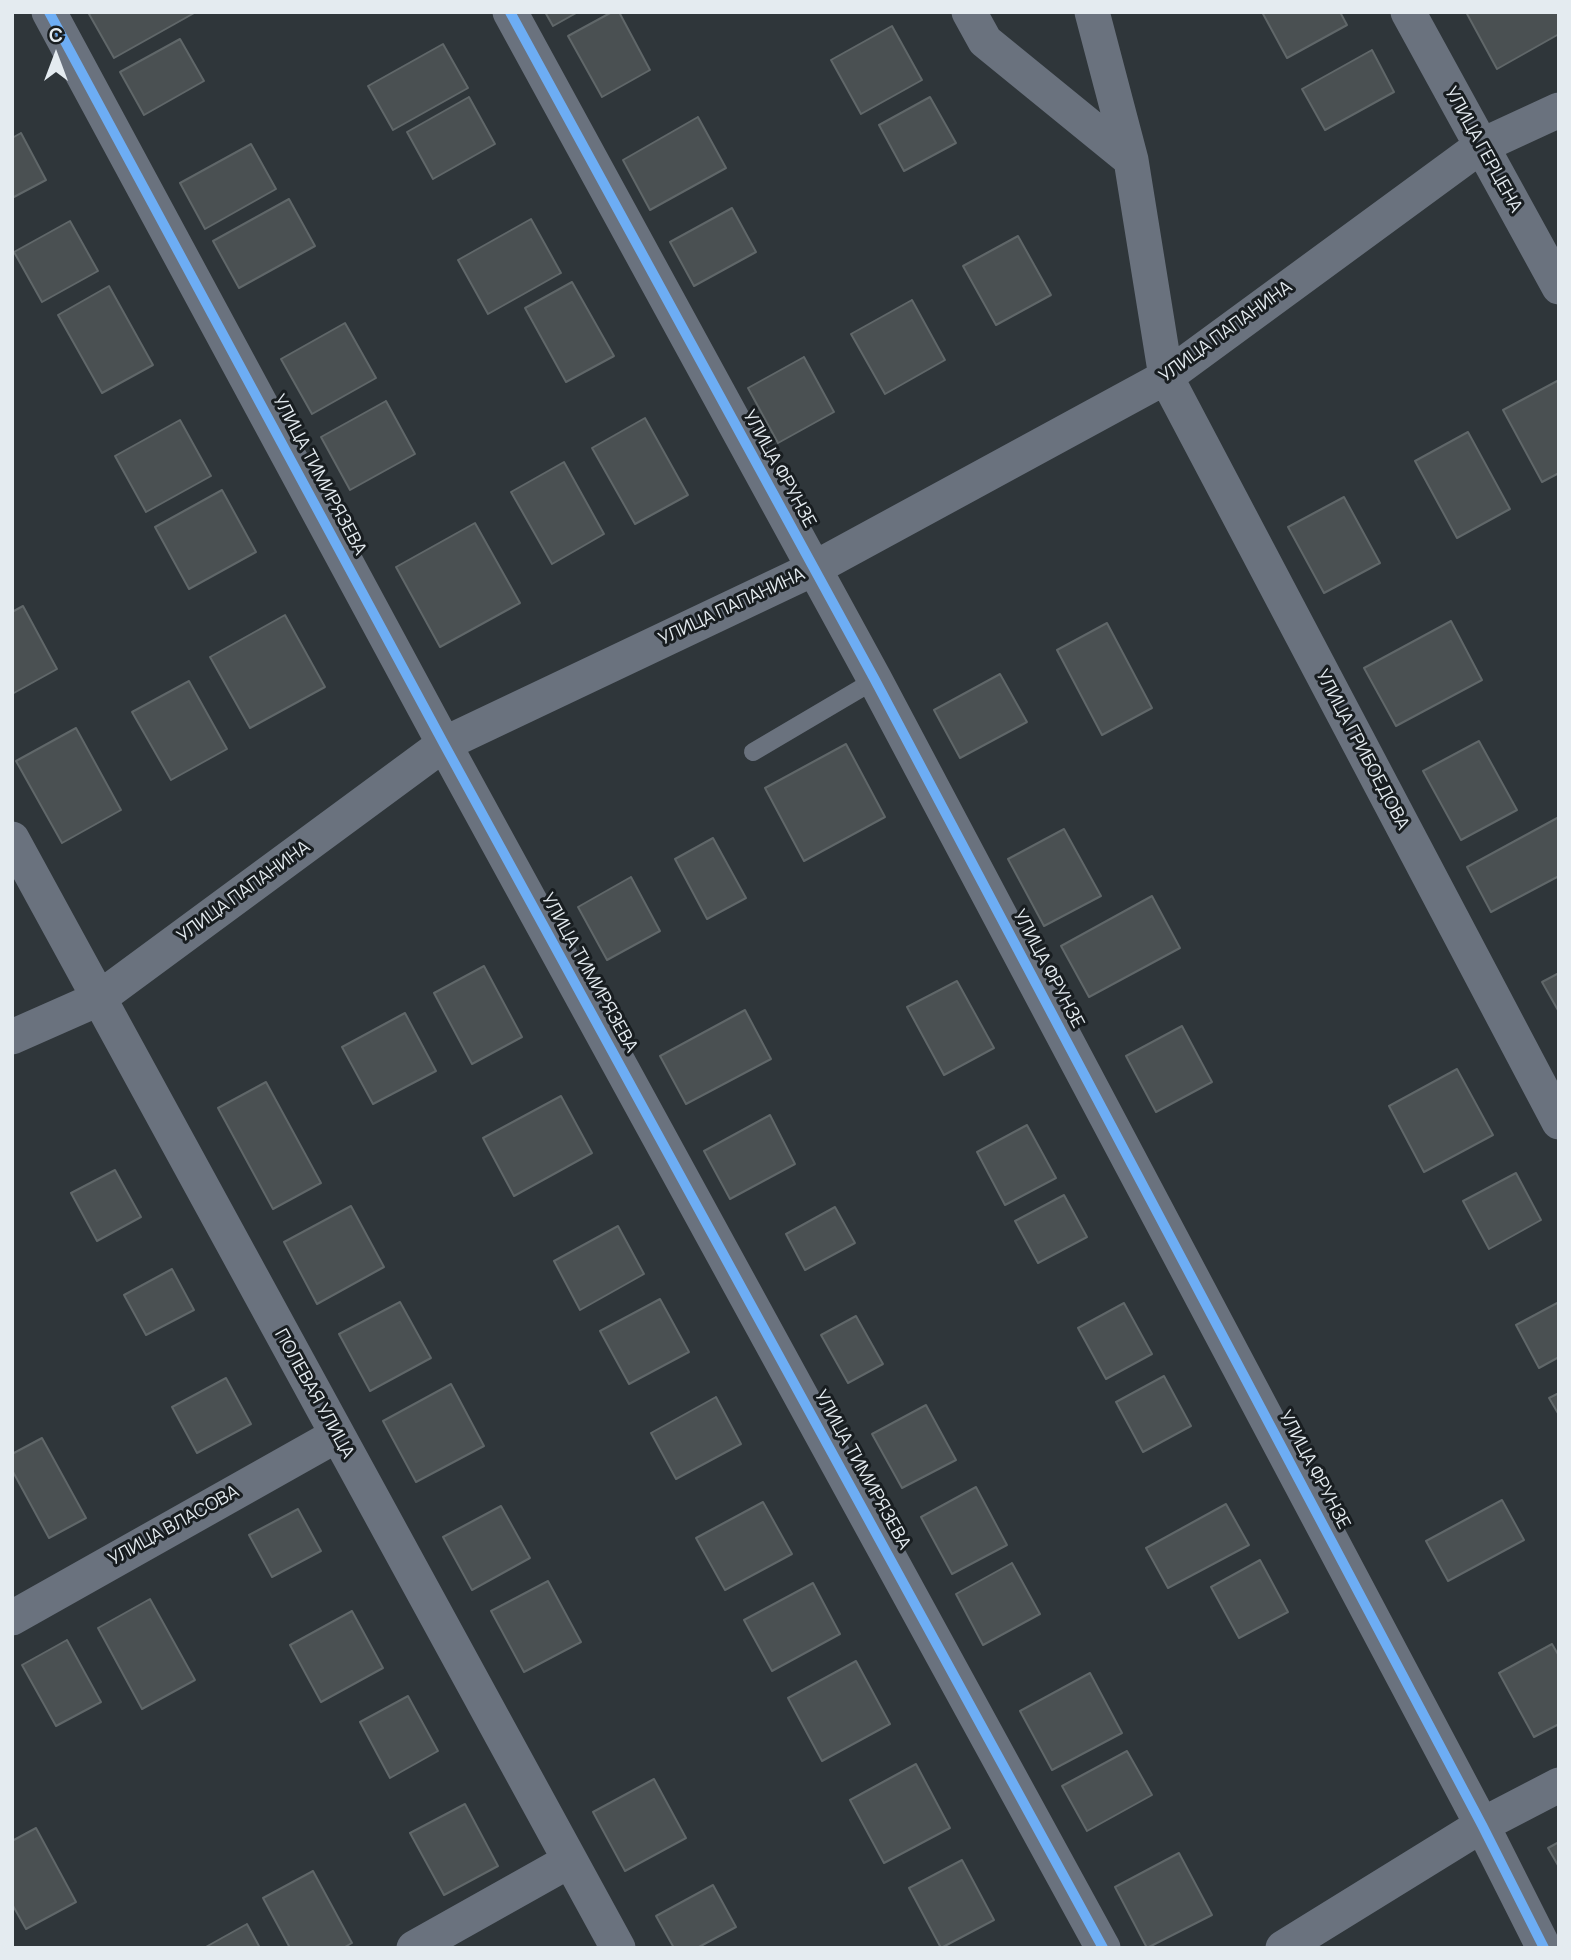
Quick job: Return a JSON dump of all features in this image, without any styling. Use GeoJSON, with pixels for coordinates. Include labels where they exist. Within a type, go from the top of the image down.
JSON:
{"type":"FeatureCollection","features":[{"type":"Feature","properties":{"kind":"street","name":"УЛИЦА ТИМИРЯЗЕВА"},"geometry":{"type":"LineString","coordinates":[[49,12],[444,744],[1103,1948]]}},
{"type":"Feature","properties":{"kind":"street","name":"УЛИЦА ФРУНЗЕ"},"geometry":{"type":"LineString","coordinates":[[510,12],[875,680],[1482,1825],[1544,1948]]}},
{"type":"Feature","properties":{"kind":"street"},"geometry":{"type":"LineString","coordinates":[[969,12],[985,41],[1131,160]]}},
{"type":"Feature","properties":{"kind":"street","name":"УЛИЦА ГРИБОЕДОВА"},"geometry":{"type":"LineString","coordinates":[[1092,12],[1131,160],[1166,377],[1559,1122]]}},
{"type":"Feature","properties":{"kind":"street","name":"УЛИЦА ГЕРЦЕНА"},"geometry":{"type":"LineString","coordinates":[[1408,12],[1559,287]]}},
{"type":"Feature","properties":{"kind":"street","name":"УЛИЦА ПАПАНИНА"},"geometry":{"type":"LineString","coordinates":[[12,1037],[98,999],[444,744],[813,569],[1166,377],[1481,146],[1559,110]]}},
{"type":"Feature","properties":{"kind":"street","name":"ПОЛЕВАЯ УЛИЦА"},"geometry":{"type":"LineString","coordinates":[[12,839],[618,1948]]}},
{"type":"Feature","properties":{"kind":"street","name":"УЛИЦА ВЛАСОВА"},"geometry":{"type":"LineString","coordinates":[[12,1618],[337,1435]]}},
{"type":"Feature","properties":{"kind":"street"},"geometry":{"type":"LineString","coordinates":[[1283,1948],[1482,1825],[1559,1785]]}},
{"type":"Feature","properties":{"kind":"street"},"geometry":{"type":"LineString","coordinates":[[414,1948],[569,1861]]}},
{"type":"Feature","properties":{"kind":"lane"},"geometry":{"type":"LineString","coordinates":[[753,752],[875,680]]}},
{"type":"Feature","properties":{"kind":"building"},"geometry":{"type":"Polygon","coordinates":[[[196,12],[114,58],[89,14],[196,12]]]}},
{"type":"Feature","properties":{"kind":"building"},"geometry":{"type":"Polygon","coordinates":[[[545,12],[578,12],[553,26],[545,12]]]}},
{"type":"Feature","properties":{"kind":"building"},"geometry":{"type":"Polygon","coordinates":[[[612,12],[619,12],[650,70],[602,97],[568,36],[612,12]]]}},
{"type":"Feature","properties":{"kind":"building"},"geometry":{"type":"Polygon","coordinates":[[[1262,12],[1340,12],[1347,25],[1287,58],[1262,12]]]}},
{"type":"Feature","properties":{"kind":"building"},"geometry":{"type":"Polygon","coordinates":[[[1466,12],[1559,12],[1559,34],[1497,69],[1466,12]]]}},
{"type":"Feature","properties":{"kind":"building"},"geometry":{"type":"Polygon","coordinates":[[[892,26],[922,80],[861,114],[831,60],[892,26]]]}},
{"type":"Feature","properties":{"kind":"building"},"geometry":{"type":"Polygon","coordinates":[[[180,39],[204,81],[144,115],[120,72],[180,39]]]}},
{"type":"Feature","properties":{"kind":"building"},"geometry":{"type":"Polygon","coordinates":[[[443,44],[468,88],[393,130],[368,86],[443,44]]]}},
{"type":"Feature","properties":{"kind":"building"},"geometry":{"type":"Polygon","coordinates":[[[1372,50],[1394,92],[1325,130],[1302,89],[1372,50]]]}},
{"type":"Feature","properties":{"kind":"building"},"geometry":{"type":"Polygon","coordinates":[[[469,97],[495,144],[433,179],[407,132],[469,97]]]}},
{"type":"Feature","properties":{"kind":"building"},"geometry":{"type":"Polygon","coordinates":[[[930,97],[956,143],[904,171],[879,125],[930,97]]]}},
{"type":"Feature","properties":{"kind":"building"},"geometry":{"type":"Polygon","coordinates":[[[698,117],[726,168],[650,210],[623,160],[698,117]]]}},
{"type":"Feature","properties":{"kind":"building"},"geometry":{"type":"Polygon","coordinates":[[[21,133],[46,180],[12,198],[12,138],[21,133]]]}},
{"type":"Feature","properties":{"kind":"building"},"geometry":{"type":"Polygon","coordinates":[[[251,144],[276,189],[205,229],[180,183],[251,144]]]}},
{"type":"Feature","properties":{"kind":"building"},"geometry":{"type":"Polygon","coordinates":[[[289,199],[315,246],[239,288],[213,241],[289,199]]]}},
{"type":"Feature","properties":{"kind":"building"},"geometry":{"type":"Polygon","coordinates":[[[732,208],[756,252],[694,286],[670,242],[732,208]]]}},
{"type":"Feature","properties":{"kind":"building"},"geometry":{"type":"Polygon","coordinates":[[[531,219],[561,273],[488,314],[458,260],[531,219]]]}},
{"type":"Feature","properties":{"kind":"building"},"geometry":{"type":"Polygon","coordinates":[[[70,221],[98,271],[42,302],[14,252],[70,221]]]}},
{"type":"Feature","properties":{"kind":"building"},"geometry":{"type":"Polygon","coordinates":[[[1018,236],[1051,295],[996,325],[963,266],[1018,236]]]}},
{"type":"Feature","properties":{"kind":"building"},"geometry":{"type":"Polygon","coordinates":[[[572,282],[614,356],[566,382],[525,308],[572,282]]]}},
{"type":"Feature","properties":{"kind":"building"},"geometry":{"type":"Polygon","coordinates":[[[109,286],[153,365],[102,393],[58,315],[109,286]]]}},
{"type":"Feature","properties":{"kind":"building"},"geometry":{"type":"Polygon","coordinates":[[[912,300],[945,360],[885,394],[851,334],[912,300]]]}},
{"type":"Feature","properties":{"kind":"building"},"geometry":{"type":"Polygon","coordinates":[[[345,323],[376,378],[312,414],[281,359],[345,323]]]}},
{"type":"Feature","properties":{"kind":"building"},"geometry":{"type":"Polygon","coordinates":[[[804,357],[834,412],[778,443],[748,388],[804,357]]]}},
{"type":"Feature","properties":{"kind":"building"},"geometry":{"type":"Polygon","coordinates":[[[1559,380],[1559,473],[1542,482],[1503,410],[1559,380]]]}},
{"type":"Feature","properties":{"kind":"building"},"geometry":{"type":"Polygon","coordinates":[[[386,401],[415,454],[350,490],[321,437],[386,401]]]}},
{"type":"Feature","properties":{"kind":"building"},"geometry":{"type":"Polygon","coordinates":[[[645,418],[688,495],[635,524],[592,448],[645,418]]]}},
{"type":"Feature","properties":{"kind":"building"},"geometry":{"type":"Polygon","coordinates":[[[180,420],[211,476],[146,512],[115,456],[180,420]]]}},
{"type":"Feature","properties":{"kind":"building"},"geometry":{"type":"Polygon","coordinates":[[[1468,432],[1510,509],[1457,538],[1415,461],[1468,432]]]}},
{"type":"Feature","properties":{"kind":"building"},"geometry":{"type":"Polygon","coordinates":[[[564,462],[604,534],[552,564],[511,492],[564,462]]]}},
{"type":"Feature","properties":{"kind":"building"},"geometry":{"type":"Polygon","coordinates":[[[222,490],[256,552],[189,589],[155,527],[222,490]]]}},
{"type":"Feature","properties":{"kind":"building"},"geometry":{"type":"Polygon","coordinates":[[[1344,497],[1380,563],[1324,593],[1288,527],[1344,497]]]}},
{"type":"Feature","properties":{"kind":"building"},"geometry":{"type":"Polygon","coordinates":[[[475,523],[520,603],[440,647],[396,567],[475,523]]]}},
{"type":"Feature","properties":{"kind":"building"},"geometry":{"type":"Polygon","coordinates":[[[23,606],[57,669],[12,694],[12,612],[23,606]]]}},
{"type":"Feature","properties":{"kind":"building"},"geometry":{"type":"Polygon","coordinates":[[[285,615],[325,687],[250,728],[210,657],[285,615]]]}},
{"type":"Feature","properties":{"kind":"building"},"geometry":{"type":"Polygon","coordinates":[[[1451,621],[1482,680],[1396,726],[1364,668],[1451,621]]]}},
{"type":"Feature","properties":{"kind":"building"},"geometry":{"type":"Polygon","coordinates":[[[1107,623],[1152,708],[1102,735],[1057,650],[1107,623]]]}},
{"type":"Feature","properties":{"kind":"building"},"geometry":{"type":"Polygon","coordinates":[[[1000,674],[1027,722],[960,758],[934,710],[1000,674]]]}},
{"type":"Feature","properties":{"kind":"building"},"geometry":{"type":"Polygon","coordinates":[[[189,681],[227,749],[171,780],[132,712],[189,681]]]}},
{"type":"Feature","properties":{"kind":"building"},"geometry":{"type":"Polygon","coordinates":[[[76,728],[121,810],[62,843],[16,761],[76,728]]]}},
{"type":"Feature","properties":{"kind":"building"},"geometry":{"type":"Polygon","coordinates":[[[1479,741],[1517,810],[1461,840],[1423,771],[1479,741]]]}},
{"type":"Feature","properties":{"kind":"building"},"geometry":{"type":"Polygon","coordinates":[[[846,744],[885,817],[804,861],[765,788],[846,744]]]}},
{"type":"Feature","properties":{"kind":"building"},"geometry":{"type":"Polygon","coordinates":[[[1559,817],[1559,876],[1491,912],[1467,867],[1559,817]]]}},
{"type":"Feature","properties":{"kind":"building"},"geometry":{"type":"Polygon","coordinates":[[[1064,829],[1101,896],[1044,926],[1008,859],[1064,829]]]}},
{"type":"Feature","properties":{"kind":"building"},"geometry":{"type":"Polygon","coordinates":[[[713,838],[746,898],[707,919],[675,859],[713,838]]]}},
{"type":"Feature","properties":{"kind":"building"},"geometry":{"type":"Polygon","coordinates":[[[631,877],[660,931],[607,960],[578,907],[631,877]]]}},
{"type":"Feature","properties":{"kind":"building"},"geometry":{"type":"Polygon","coordinates":[[[1152,896],[1180,948],[1089,997],[1061,946],[1152,896]]]}},
{"type":"Feature","properties":{"kind":"building"},"geometry":{"type":"Polygon","coordinates":[[[484,966],[522,1037],[472,1064],[434,993],[484,966]]]}},
{"type":"Feature","properties":{"kind":"building"},"geometry":{"type":"Polygon","coordinates":[[[1559,973],[1559,1012],[1542,982],[1559,973]]]}},
{"type":"Feature","properties":{"kind":"building"},"geometry":{"type":"Polygon","coordinates":[[[957,981],[994,1048],[944,1075],[907,1007],[957,981]]]}},
{"type":"Feature","properties":{"kind":"building"},"geometry":{"type":"Polygon","coordinates":[[[745,1010],[771,1059],[686,1104],[660,1056],[745,1010]]]}},
{"type":"Feature","properties":{"kind":"building"},"geometry":{"type":"Polygon","coordinates":[[[405,1013],[436,1071],[373,1104],[342,1047],[405,1013]]]}},
{"type":"Feature","properties":{"kind":"building"},"geometry":{"type":"Polygon","coordinates":[[[1182,1026],[1212,1082],[1156,1112],[1126,1056],[1182,1026]]]}},
{"type":"Feature","properties":{"kind":"building"},"geometry":{"type":"Polygon","coordinates":[[[1457,1069],[1493,1135],[1424,1172],[1389,1106],[1457,1069]]]}},
{"type":"Feature","properties":{"kind":"building"},"geometry":{"type":"Polygon","coordinates":[[[266,1082],[321,1183],[273,1209],[218,1108],[266,1082]]]}},
{"type":"Feature","properties":{"kind":"building"},"geometry":{"type":"Polygon","coordinates":[[[561,1096],[592,1153],[514,1196],[483,1138],[561,1096]]]}},
{"type":"Feature","properties":{"kind":"building"},"geometry":{"type":"Polygon","coordinates":[[[770,1115],[795,1164],[730,1199],[704,1151],[770,1115]]]}},
{"type":"Feature","properties":{"kind":"building"},"geometry":{"type":"Polygon","coordinates":[[[1027,1125],[1056,1178],[1005,1205],[977,1152],[1027,1125]]]}},
{"type":"Feature","properties":{"kind":"building"},"geometry":{"type":"Polygon","coordinates":[[[115,1170],[141,1217],[97,1241],[71,1193],[115,1170]]]}},
{"type":"Feature","properties":{"kind":"building"},"geometry":{"type":"Polygon","coordinates":[[[1516,1173],[1541,1220],[1489,1249],[1463,1201],[1516,1173]]]}},
{"type":"Feature","properties":{"kind":"building"},"geometry":{"type":"Polygon","coordinates":[[[1064,1195],[1087,1237],[1038,1263],[1015,1221],[1064,1195]]]}},
{"type":"Feature","properties":{"kind":"building"},"geometry":{"type":"Polygon","coordinates":[[[351,1206],[384,1267],[317,1304],[284,1242],[351,1206]]]}},
{"type":"Feature","properties":{"kind":"building"},"geometry":{"type":"Polygon","coordinates":[[[835,1207],[855,1243],[805,1270],[786,1234],[835,1207]]]}},
{"type":"Feature","properties":{"kind":"building"},"geometry":{"type":"Polygon","coordinates":[[[618,1226],[644,1274],[580,1310],[554,1261],[618,1226]]]}},
{"type":"Feature","properties":{"kind":"building"},"geometry":{"type":"Polygon","coordinates":[[[172,1269],[194,1310],[146,1335],[124,1295],[172,1269]]]}},
{"type":"Feature","properties":{"kind":"building"},"geometry":{"type":"Polygon","coordinates":[[[660,1299],[689,1352],[629,1384],[600,1331],[660,1299]]]}},
{"type":"Feature","properties":{"kind":"building"},"geometry":{"type":"Polygon","coordinates":[[[400,1302],[431,1358],[370,1391],[339,1334],[400,1302]]]}},
{"type":"Feature","properties":{"kind":"building"},"geometry":{"type":"Polygon","coordinates":[[[1559,1302],[1559,1357],[1539,1368],[1516,1325],[1559,1302]]]}},
{"type":"Feature","properties":{"kind":"building"},"geometry":{"type":"Polygon","coordinates":[[[1124,1303],[1152,1354],[1106,1379],[1078,1328],[1124,1303]]]}},
{"type":"Feature","properties":{"kind":"building"},"geometry":{"type":"Polygon","coordinates":[[[856,1316],[883,1364],[848,1383],[821,1335],[856,1316]]]}},
{"type":"Feature","properties":{"kind":"building"},"geometry":{"type":"Polygon","coordinates":[[[1164,1376],[1191,1426],[1143,1452],[1116,1402],[1164,1376]]]}},
{"type":"Feature","properties":{"kind":"building"},"geometry":{"type":"Polygon","coordinates":[[[226,1378],[251,1424],[197,1453],[172,1407],[226,1378]]]}},
{"type":"Feature","properties":{"kind":"building"},"geometry":{"type":"Polygon","coordinates":[[[451,1384],[484,1446],[416,1482],[383,1421],[451,1384]]]}},
{"type":"Feature","properties":{"kind":"building"},"geometry":{"type":"Polygon","coordinates":[[[1559,1393],[1559,1415],[1549,1398],[1559,1393]]]}},
{"type":"Feature","properties":{"kind":"building"},"geometry":{"type":"Polygon","coordinates":[[[716,1397],[741,1444],[676,1479],[651,1433],[716,1397]]]}},
{"type":"Feature","properties":{"kind":"building"},"geometry":{"type":"Polygon","coordinates":[[[926,1405],[956,1460],[902,1488],[872,1434],[926,1405]]]}},
{"type":"Feature","properties":{"kind":"building"},"geometry":{"type":"Polygon","coordinates":[[[42,1438],[86,1518],[49,1538],[12,1470],[12,1454],[42,1438]]]}},
{"type":"Feature","properties":{"kind":"building"},"geometry":{"type":"Polygon","coordinates":[[[976,1487],[1007,1545],[952,1574],[921,1517],[976,1487]]]}},
{"type":"Feature","properties":{"kind":"building"},"geometry":{"type":"Polygon","coordinates":[[[1502,1500],[1524,1540],[1448,1581],[1426,1541],[1502,1500]]]}},
{"type":"Feature","properties":{"kind":"building"},"geometry":{"type":"Polygon","coordinates":[[[763,1502],[792,1554],[725,1590],[696,1538],[763,1502]]]}},
{"type":"Feature","properties":{"kind":"building"},"geometry":{"type":"Polygon","coordinates":[[[1226,1504],[1249,1545],[1168,1588],[1146,1548],[1226,1504]]]}},
{"type":"Feature","properties":{"kind":"building"},"geometry":{"type":"Polygon","coordinates":[[[501,1506],[530,1558],[472,1590],[443,1537],[501,1506]]]}},
{"type":"Feature","properties":{"kind":"building"},"geometry":{"type":"Polygon","coordinates":[[[298,1509],[321,1551],[272,1577],[249,1535],[298,1509]]]}},
{"type":"Feature","properties":{"kind":"building"},"geometry":{"type":"Polygon","coordinates":[[[1260,1560],[1288,1612],[1239,1638],[1211,1587],[1260,1560]]]}},
{"type":"Feature","properties":{"kind":"building"},"geometry":{"type":"Polygon","coordinates":[[[1012,1563],[1040,1614],[983,1645],[956,1594],[1012,1563]]]}},
{"type":"Feature","properties":{"kind":"building"},"geometry":{"type":"Polygon","coordinates":[[[548,1581],[581,1642],[524,1672],[491,1611],[548,1581]]]}},
{"type":"Feature","properties":{"kind":"building"},"geometry":{"type":"Polygon","coordinates":[[[813,1583],[840,1634],[772,1671],[744,1620],[813,1583]]]}},
{"type":"Feature","properties":{"kind":"building"},"geometry":{"type":"Polygon","coordinates":[[[150,1599],[195,1680],[142,1709],[98,1628],[150,1599]]]}},
{"type":"Feature","properties":{"kind":"building"},"geometry":{"type":"Polygon","coordinates":[[[352,1611],[383,1668],[321,1702],[290,1645],[352,1611]]]}},
{"type":"Feature","properties":{"kind":"building"},"geometry":{"type":"Polygon","coordinates":[[[67,1640],[101,1702],[56,1726],[22,1665],[67,1640]]]}},
{"type":"Feature","properties":{"kind":"building"},"geometry":{"type":"Polygon","coordinates":[[[1552,1644],[1559,1656],[1559,1724],[1534,1737],[1499,1673],[1552,1644]]]}},
{"type":"Feature","properties":{"kind":"building"},"geometry":{"type":"Polygon","coordinates":[[[856,1661],[890,1724],[822,1761],[788,1698],[856,1661]]]}},
{"type":"Feature","properties":{"kind":"building"},"geometry":{"type":"Polygon","coordinates":[[[1090,1673],[1122,1733],[1052,1770],[1020,1711],[1090,1673]]]}},
{"type":"Feature","properties":{"kind":"building"},"geometry":{"type":"Polygon","coordinates":[[[408,1696],[438,1751],[390,1778],[360,1722],[408,1696]]]}},
{"type":"Feature","properties":{"kind":"building"},"geometry":{"type":"Polygon","coordinates":[[[1127,1751],[1152,1795],[1087,1831],[1062,1786],[1127,1751]]]}},
{"type":"Feature","properties":{"kind":"building"},"geometry":{"type":"Polygon","coordinates":[[[916,1764],[950,1828],[884,1863],[850,1800],[916,1764]]]}},
{"type":"Feature","properties":{"kind":"building"},"geometry":{"type":"Polygon","coordinates":[[[654,1779],[686,1838],[625,1871],[593,1812],[654,1779]]]}},
{"type":"Feature","properties":{"kind":"building"},"geometry":{"type":"Polygon","coordinates":[[[465,1804],[498,1866],[444,1895],[410,1833],[465,1804]]]}},
{"type":"Feature","properties":{"kind":"building"},"geometry":{"type":"Polygon","coordinates":[[[36,1828],[76,1902],[26,1929],[12,1904],[12,1841],[36,1828]]]}},
{"type":"Feature","properties":{"kind":"building"},"geometry":{"type":"Polygon","coordinates":[[[1559,1842],[1559,1867],[1548,1848],[1559,1842]]]}},
{"type":"Feature","properties":{"kind":"building"},"geometry":{"type":"Polygon","coordinates":[[[1179,1853],[1212,1915],[1147,1948],[1115,1887],[1179,1853]]]}},
{"type":"Feature","properties":{"kind":"building"},"geometry":{"type":"Polygon","coordinates":[[[962,1860],[994,1920],[941,1948],[909,1888],[962,1860]]]}},
{"type":"Feature","properties":{"kind":"building"},"geometry":{"type":"Polygon","coordinates":[[[313,1871],[352,1943],[343,1948],[290,1948],[263,1898],[313,1871]]]}},
{"type":"Feature","properties":{"kind":"building"},"geometry":{"type":"Polygon","coordinates":[[[713,1885],[736,1927],[697,1948],[674,1948],[656,1916],[713,1885]]]}},
{"type":"Feature","properties":{"kind":"building"},"geometry":{"type":"Polygon","coordinates":[[[247,1924],[260,1948],[204,1948],[247,1924]]]}},
{"type":"Feature","properties":{"kind":"cycle path"},"geometry":{"type":"LineString","coordinates":[[49,12],[444,744],[1103,1948]]}},
{"type":"Feature","properties":{"kind":"cycle path"},"geometry":{"type":"LineString","coordinates":[[510,12],[875,680],[1482,1825],[1544,1948]]}}]}
